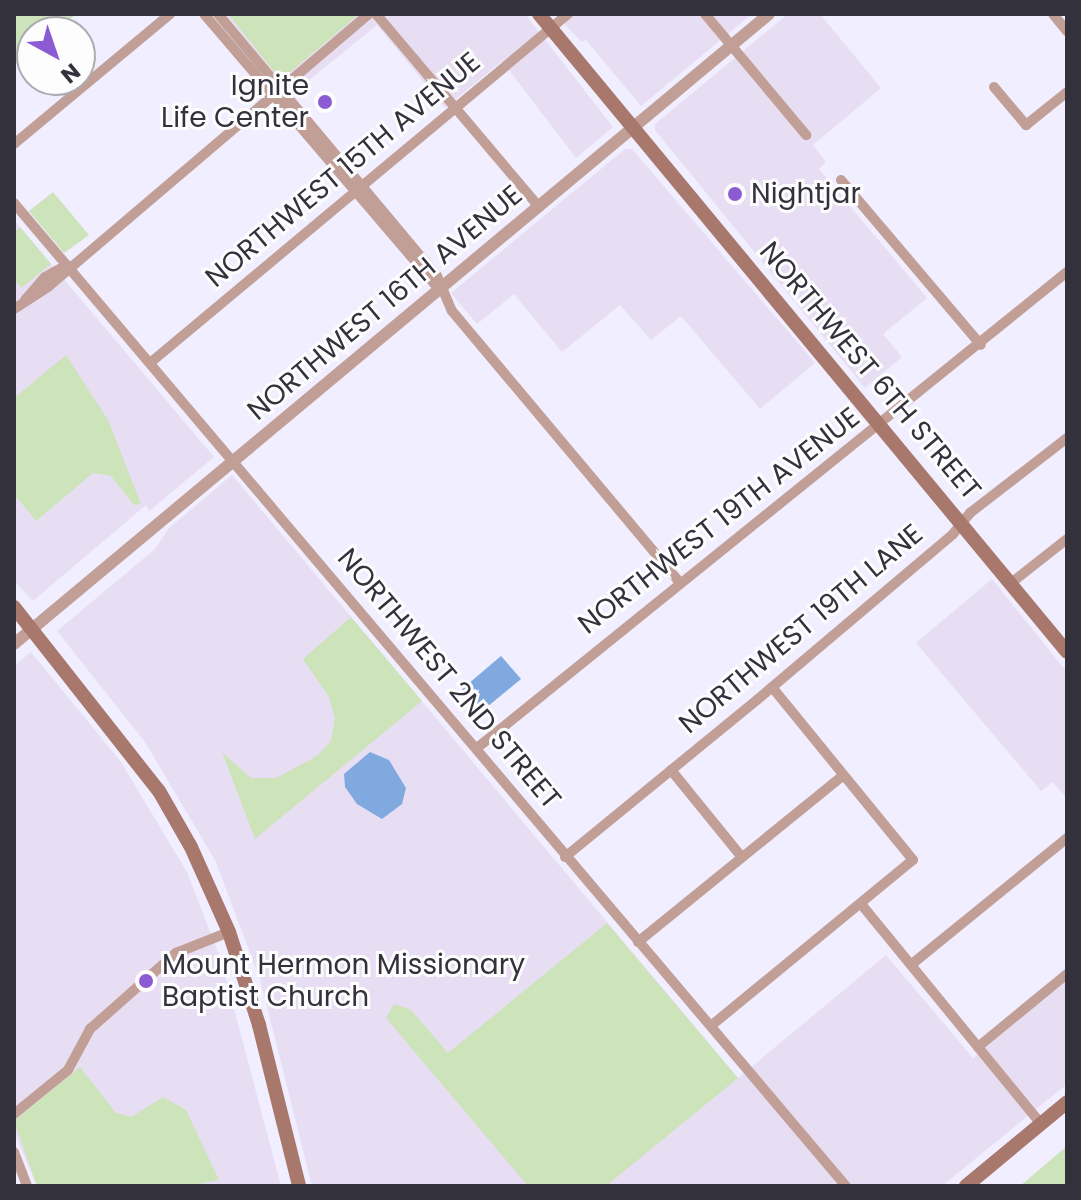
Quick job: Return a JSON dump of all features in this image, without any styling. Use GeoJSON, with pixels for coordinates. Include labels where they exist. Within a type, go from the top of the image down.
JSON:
{"type":"FeatureCollection","features":[{"type":"Feature","properties":{"kind":"main road","name":"NORTHWEST 6TH STREET"},"geometry":{"type":"LineString","coordinates":[[539,14],[1067,652]]}},
{"type":"Feature","properties":{"kind":"main road"},"geometry":{"type":"LineString","coordinates":[[14,607],[159,791],[191,847],[229,932],[259,1025],[299,1186]]}},
{"type":"Feature","properties":{"kind":"main road"},"geometry":{"type":"LineString","coordinates":[[966,1186],[1067,1102]]}},
{"type":"Feature","properties":{"kind":"street"},"geometry":{"type":"LineString","coordinates":[[14,144],[170,14]]}},
{"type":"Feature","properties":{"kind":"street"},"geometry":{"type":"LineString","coordinates":[[204,14],[363,184],[437,276],[438,288]]}},
{"type":"Feature","properties":{"kind":"street"},"geometry":{"type":"LineString","coordinates":[[218,14],[352,193],[438,288],[452,311],[679,582]]}},
{"type":"Feature","properties":{"kind":"street"},"geometry":{"type":"LineString","coordinates":[[14,309],[48,287],[67,265],[369,14]]}},
{"type":"Feature","properties":{"kind":"street"},"geometry":{"type":"LineString","coordinates":[[376,14],[539,207]]}},
{"type":"Feature","properties":{"kind":"street","name":"NORTHWEST 15TH AVENUE"},"geometry":{"type":"LineString","coordinates":[[150,363],[568,14]]}},
{"type":"Feature","properties":{"kind":"street"},"geometry":{"type":"LineString","coordinates":[[705,14],[806,135]]}},
{"type":"Feature","properties":{"kind":"street","name":"NORTHWEST 16TH AVENUE"},"geometry":{"type":"LineString","coordinates":[[14,644],[769,14]]}},
{"type":"Feature","properties":{"kind":"street"},"geometry":{"type":"LineString","coordinates":[[1053,14],[1067,31]]}},
{"type":"Feature","properties":{"kind":"street"},"geometry":{"type":"LineString","coordinates":[[994,87],[1026,125],[1067,92]]}},
{"type":"Feature","properties":{"kind":"street"},"geometry":{"type":"LineString","coordinates":[[841,180],[981,345]]}},
{"type":"Feature","properties":{"kind":"street","name":"NORTHWEST 2ND STREET"},"geometry":{"type":"LineString","coordinates":[[14,203],[846,1186]]}},
{"type":"Feature","properties":{"kind":"street","name":"NORTHWEST 19TH AVENUE"},"geometry":{"type":"LineString","coordinates":[[477,748],[679,582],[981,345],[1067,272]]}},
{"type":"Feature","properties":{"kind":"street","name":"NORTHWEST 19TH LANE"},"geometry":{"type":"LineString","coordinates":[[565,857],[1067,438]]}},
{"type":"Feature","properties":{"kind":"street"},"geometry":{"type":"LineString","coordinates":[[1011,583],[1067,539]]}},
{"type":"Feature","properties":{"kind":"street"},"geometry":{"type":"LineString","coordinates":[[712,1025],[913,860],[841,777],[772,687]]}},
{"type":"Feature","properties":{"kind":"street"},"geometry":{"type":"LineString","coordinates":[[671,770],[741,856]]}},
{"type":"Feature","properties":{"kind":"street"},"geometry":{"type":"LineString","coordinates":[[638,942],[841,777]]}},
{"type":"Feature","properties":{"kind":"street"},"geometry":{"type":"LineString","coordinates":[[912,964],[1067,838]]}},
{"type":"Feature","properties":{"kind":"street"},"geometry":{"type":"LineString","coordinates":[[861,904],[1041,1124]]}},
{"type":"Feature","properties":{"kind":"street"},"geometry":{"type":"LineString","coordinates":[[14,1114],[68,1070],[90,1029],[176,953],[229,932]]}},
{"type":"Feature","properties":{"kind":"street"},"geometry":{"type":"LineString","coordinates":[[978,1047],[1067,974]]}},
{"type":"Feature","properties":{"kind":"street"},"geometry":{"type":"LineString","coordinates":[[14,1152],[27,1186]]}},
{"type":"Feature","properties":{"kind":"shaded area"},"geometry":{"type":"Polygon","coordinates":[[[225,14],[525,14],[613,127],[576,158],[502,61],[445,108],[377,25],[292,94],[225,14]]]}},
{"type":"Feature","properties":{"kind":"shaded area"},"geometry":{"type":"Polygon","coordinates":[[[554,14],[752,14],[641,106],[586,40],[582,42],[554,14]]]}},
{"type":"Feature","properties":{"kind":"shaded area"},"geometry":{"type":"Polygon","coordinates":[[[788,14],[820,14],[881,88],[813,145],[826,162],[819,169],[927,298],[883,334],[902,357],[865,388],[655,130],[655,124],[788,14]]]}},
{"type":"Feature","properties":{"kind":"shaded area"},"geometry":{"type":"Polygon","coordinates":[[[625,149],[632,149],[815,363],[760,409],[681,316],[651,340],[620,305],[562,352],[514,294],[477,324],[451,293],[625,149]]]}},
{"type":"Feature","properties":{"kind":"shaded area"},"geometry":{"type":"Polygon","coordinates":[[[14,220],[214,457],[149,511],[146,505],[33,601],[14,581],[14,220]]]}},
{"type":"Feature","properties":{"kind":"shaded area"},"geometry":{"type":"Polygon","coordinates":[[[232,475],[738,1078],[886,955],[973,1058],[1067,980],[1067,1084],[942,1186],[312,1186],[260,979],[215,860],[145,742],[57,631],[155,549],[169,528],[232,475]]]}},
{"type":"Feature","properties":{"kind":"shaded area"},"geometry":{"type":"Polygon","coordinates":[[[992,579],[1067,672],[1067,799],[1053,782],[1041,791],[916,643],[992,579]]]}},
{"type":"Feature","properties":{"kind":"shaded area"},"geometry":{"type":"Polygon","coordinates":[[[31,652],[121,762],[187,872],[221,960],[281,1186],[37,1186],[14,1132],[14,666],[31,652]]]}},
{"type":"Feature","properties":{"kind":"green space"},"geometry":{"type":"Polygon","coordinates":[[[14,14],[76,14],[16,16],[14,66],[14,14]]]}},
{"type":"Feature","properties":{"kind":"green space"},"geometry":{"type":"Polygon","coordinates":[[[228,14],[359,14],[281,80],[228,14]]]}},
{"type":"Feature","properties":{"kind":"green space"},"geometry":{"type":"Polygon","coordinates":[[[53,192],[89,235],[64,253],[29,211],[53,192]]]}},
{"type":"Feature","properties":{"kind":"green space"},"geometry":{"type":"Polygon","coordinates":[[[20,227],[51,264],[21,288],[14,279],[14,232],[20,227]]]}},
{"type":"Feature","properties":{"kind":"green space"},"geometry":{"type":"Polygon","coordinates":[[[66,355],[108,420],[141,504],[134,505],[111,476],[93,473],[36,521],[14,494],[14,398],[66,355]]]}},
{"type":"Feature","properties":{"kind":"green space"},"geometry":{"type":"Polygon","coordinates":[[[351,617],[422,701],[255,839],[222,752],[251,778],[276,778],[317,756],[331,741],[335,718],[329,697],[303,659],[351,617]]]}},
{"type":"Feature","properties":{"kind":"green space"},"geometry":{"type":"Polygon","coordinates":[[[607,923],[738,1078],[606,1186],[528,1186],[386,1018],[394,1004],[411,1010],[448,1053],[607,923]]]}},
{"type":"Feature","properties":{"kind":"green space"},"geometry":{"type":"Polygon","coordinates":[[[80,1067],[116,1113],[131,1117],[163,1097],[186,1110],[219,1180],[189,1186],[37,1186],[14,1121],[80,1067]]]}},
{"type":"Feature","properties":{"kind":"green space"},"geometry":{"type":"Polygon","coordinates":[[[1067,1146],[1067,1186],[1020,1186],[1067,1146]]]}},
{"type":"Feature","properties":{"kind":"water"},"geometry":{"type":"Polygon","coordinates":[[[501,656],[521,679],[481,712],[461,690],[501,656]]]}},
{"type":"Feature","properties":{"kind":"water"},"geometry":{"type":"Polygon","coordinates":[[[370,752],[389,760],[406,788],[402,804],[382,819],[357,804],[345,787],[344,774],[370,752]]]}},
{"type":"Feature","properties":{"kind":"place","name":"Ignite Life Center"},"geometry":{"type":"Point","coordinates":[325,102]}},
{"type":"Feature","properties":{"kind":"place","name":"Nightjar"},"geometry":{"type":"Point","coordinates":[735,194]}},
{"type":"Feature","properties":{"kind":"place","name":"Mount Hermon Missionary Baptist Church"},"geometry":{"type":"Point","coordinates":[146,981]}}]}
